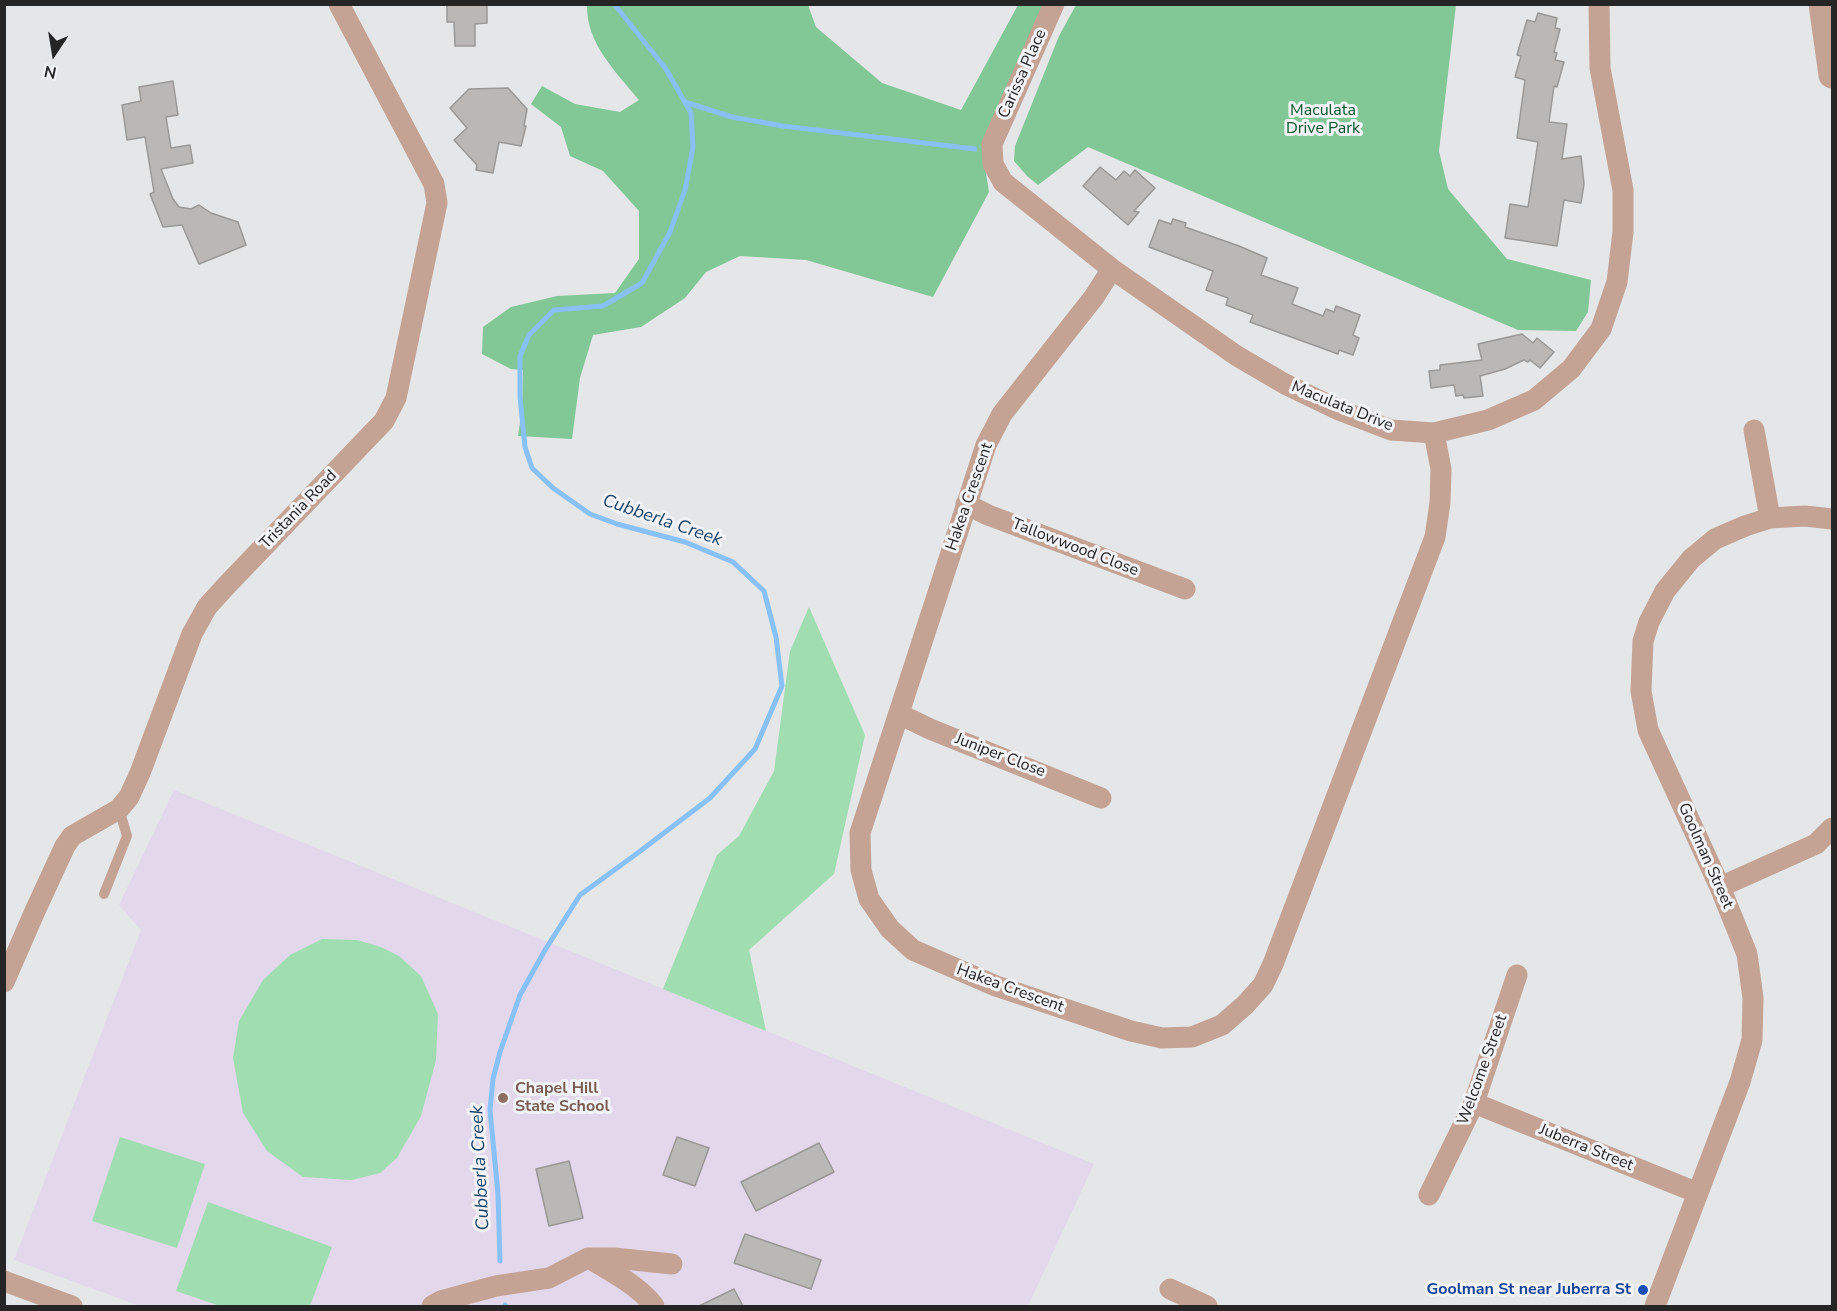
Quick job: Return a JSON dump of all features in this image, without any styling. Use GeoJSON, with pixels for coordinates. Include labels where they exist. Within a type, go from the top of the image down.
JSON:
{"type":"FeatureCollection","features":[{"type":"Feature","properties":{"kind":"street","name":"Tristania Road"},"geometry":{"type":"LineString","coordinates":[[4,982],[65,846],[72,836],[119,809],[129,797],[192,634],[207,607],[384,421],[396,398],[437,203],[434,184],[339,4]]}},
{"type":"Feature","properties":{"kind":"street","name":"Carissa Place"},"geometry":{"type":"LineString","coordinates":[[992,144],[1054,4]]}},
{"type":"Feature","properties":{"kind":"street","name":"Maculata Drive"},"geometry":{"type":"LineString","coordinates":[[992,144],[993,164],[1003,182],[1112,269],[1237,356],[1284,384],[1391,430],[1434,433],[1488,420],[1534,400],[1571,369],[1600,329],[1617,282],[1623,232],[1623,190],[1600,68],[1599,4]]}},
{"type":"Feature","properties":{"kind":"street"},"geometry":{"type":"LineString","coordinates":[[1822,4],[1833,75]]}},
{"type":"Feature","properties":{"kind":"street","name":"Hakea Crescent"},"geometry":{"type":"LineString","coordinates":[[1112,269],[1094,297],[1002,414],[986,445],[860,832],[861,870],[869,899],[890,929],[914,950],[939,963],[996,986],[1131,1031],[1162,1038],[1192,1037],[1222,1025],[1245,1005],[1263,985],[1273,964],[1435,537],[1440,503],[1441,469],[1434,433]]}},
{"type":"Feature","properties":{"kind":"street"},"geometry":{"type":"LineString","coordinates":[[1754,430],[1770,518]]}},
{"type":"Feature","properties":{"kind":"street","name":"Tallowwood Close"},"geometry":{"type":"LineString","coordinates":[[966,504],[988,515],[1185,589]]}},
{"type":"Feature","properties":{"kind":"street","name":"Goolman Street"},"geometry":{"type":"LineString","coordinates":[[1655,1306],[1740,1082],[1752,1040],[1754,998],[1747,954],[1720,887],[1648,730],[1641,691],[1643,641],[1649,622],[1665,591],[1691,559],[1715,538],[1770,518],[1805,516],[1833,519]]}},
{"type":"Feature","properties":{"kind":"street","name":"Juniper Close"},"geometry":{"type":"LineString","coordinates":[[898,714],[1101,798]]}},
{"type":"Feature","properties":{"kind":"street"},"geometry":{"type":"LineString","coordinates":[[1720,887],[1816,844],[1833,828]]}},
{"type":"Feature","properties":{"kind":"street","name":"Welcome Street"},"geometry":{"type":"LineString","coordinates":[[1429,1195],[1474,1103],[1517,975]]}},
{"type":"Feature","properties":{"kind":"street","name":"Juberra Street"},"geometry":{"type":"LineString","coordinates":[[1474,1103],[1698,1192]]}},
{"type":"Feature","properties":{"kind":"street"},"geometry":{"type":"LineString","coordinates":[[432,1306],[441,1301],[496,1286],[549,1278],[588,1258],[614,1258],[672,1264]]}},
{"type":"Feature","properties":{"kind":"street"},"geometry":{"type":"LineString","coordinates":[[588,1258],[613,1271],[650,1300],[654,1306]]}},
{"type":"Feature","properties":{"kind":"street"},"geometry":{"type":"LineString","coordinates":[[4,1281],[72,1306]]}},
{"type":"Feature","properties":{"kind":"street"},"geometry":{"type":"LineString","coordinates":[[1170,1289],[1207,1306]]}},
{"type":"Feature","properties":{"kind":"lane"},"geometry":{"type":"LineString","coordinates":[[104,894],[127,836],[119,809]]}},
{"type":"Feature","properties":{"kind":"shaded area","name":"Chapel Hill State School"},"geometry":{"type":"Polygon","coordinates":[[[174,790],[1094,1164],[1028,1306],[140,1306],[14,1260],[141,930],[119,905],[174,790]]]}},
{"type":"Feature","properties":{"kind":"green space"},"geometry":{"type":"Polygon","coordinates":[[[587,5],[808,5],[816,27],[882,83],[961,110],[1018,5],[1044,5],[984,161],[989,192],[933,297],[806,260],[740,256],[706,272],[685,298],[641,327],[593,335],[580,378],[572,439],[518,436],[522,409],[523,370],[511,369],[482,354],[483,327],[511,307],[557,296],[615,293],[639,259],[639,211],[603,171],[570,156],[561,127],[531,104],[542,86],[575,104],[620,112],[639,100],[612,68],[597,44],[591,32],[587,5]]]}},
{"type":"Feature","properties":{"kind":"green space","name":"Maculata Drive Park"},"geometry":{"type":"Polygon","coordinates":[[[1076,5],[1456,5],[1439,151],[1448,189],[1507,259],[1591,280],[1588,312],[1576,331],[1518,330],[1088,147],[1038,185],[1014,161],[1015,146],[1059,36],[1076,5]]]}},
{"type":"Feature","properties":{"kind":"green space"},"geometry":{"type":"Polygon","coordinates":[[[809,607],[865,735],[834,874],[749,950],[766,1031],[663,989],[717,855],[739,836],[774,771],[790,651],[809,607]]]}},
{"type":"Feature","properties":{"kind":"green space"},"geometry":{"type":"Polygon","coordinates":[[[322,939],[357,940],[381,947],[399,956],[421,976],[438,1014],[436,1060],[421,1116],[397,1158],[380,1173],[352,1180],[303,1177],[267,1151],[243,1113],[233,1058],[239,1021],[263,980],[290,955],[322,939]]]}},
{"type":"Feature","properties":{"kind":"green space"},"geometry":{"type":"Polygon","coordinates":[[[120,1137],[205,1164],[177,1248],[92,1221],[120,1137]]]}},
{"type":"Feature","properties":{"kind":"green space"},"geometry":{"type":"Polygon","coordinates":[[[208,1202],[332,1247],[310,1306],[220,1306],[176,1291],[208,1202]]]}},
{"type":"Feature","properties":{"kind":"building"},"geometry":{"type":"Polygon","coordinates":[[[447,4],[487,4],[487,23],[475,24],[475,46],[455,46],[454,22],[447,22],[447,4]]]}},
{"type":"Feature","properties":{"kind":"building"},"geometry":{"type":"Polygon","coordinates":[[[1538,13],[1557,18],[1555,28],[1560,29],[1554,52],[1557,53],[1555,60],[1564,62],[1557,87],[1554,86],[1549,122],[1567,124],[1562,159],[1581,156],[1584,184],[1581,203],[1564,200],[1557,246],[1505,238],[1510,204],[1528,207],[1538,142],[1517,138],[1525,80],[1515,77],[1521,56],[1517,55],[1527,20],[1535,22],[1538,13]]]}},
{"type":"Feature","properties":{"kind":"building"},"geometry":{"type":"Polygon","coordinates":[[[173,81],[178,115],[166,117],[171,148],[190,145],[193,163],[161,169],[173,199],[179,207],[191,209],[199,205],[211,213],[238,222],[246,245],[199,264],[182,225],[163,227],[150,194],[154,192],[145,137],[127,140],[122,105],[141,101],[139,87],[173,81]]]}},
{"type":"Feature","properties":{"kind":"building"},"geometry":{"type":"Polygon","coordinates":[[[508,88],[527,109],[521,146],[499,142],[493,173],[476,170],[477,165],[454,140],[467,128],[450,108],[469,89],[508,88]]]}},
{"type":"Feature","properties":{"kind":"building"},"geometry":{"type":"Polygon","coordinates":[[[1100,167],[1116,180],[1124,171],[1130,176],[1135,170],[1155,188],[1134,211],[1139,212],[1128,225],[1083,186],[1100,167]]]}},
{"type":"Feature","properties":{"kind":"building"},"geometry":{"type":"Polygon","coordinates":[[[1173,219],[1186,223],[1185,227],[1267,258],[1261,275],[1298,288],[1292,304],[1323,316],[1326,309],[1334,312],[1336,306],[1360,315],[1353,335],[1359,338],[1353,355],[1339,350],[1338,354],[1250,322],[1253,315],[1226,305],[1228,298],[1206,290],[1213,271],[1149,247],[1159,220],[1171,224],[1173,219]]]}},
{"type":"Feature","properties":{"kind":"building"},"geometry":{"type":"Polygon","coordinates":[[[1522,334],[1533,343],[1537,338],[1554,352],[1540,368],[1530,360],[1528,362],[1524,360],[1505,369],[1480,376],[1483,396],[1464,398],[1463,395],[1456,396],[1454,385],[1431,388],[1429,371],[1440,370],[1440,365],[1482,360],[1478,344],[1522,334]]]}},
{"type":"Feature","properties":{"kind":"building"},"geometry":{"type":"Polygon","coordinates":[[[677,1137],[709,1148],[695,1186],[663,1175],[677,1137]]]}},
{"type":"Feature","properties":{"kind":"building"},"geometry":{"type":"Polygon","coordinates":[[[819,1143],[834,1172],[756,1211],[741,1182],[819,1143]]]}},
{"type":"Feature","properties":{"kind":"building"},"geometry":{"type":"Polygon","coordinates":[[[569,1161],[583,1218],[549,1226],[536,1169],[569,1161]]]}},
{"type":"Feature","properties":{"kind":"building"},"geometry":{"type":"Polygon","coordinates":[[[745,1234],[821,1260],[811,1289],[734,1263],[745,1234]]]}},
{"type":"Feature","properties":{"kind":"building"},"geometry":{"type":"Polygon","coordinates":[[[734,1289],[743,1306],[699,1306],[734,1289]]]}},
{"type":"Feature","properties":{"kind":"waterway","name":"Cubberla Creek"},"geometry":{"type":"LineString","coordinates":[[500,1261],[498,1194],[490,1110],[493,1079],[500,1052],[520,995],[580,895],[710,798],[755,749],[782,686],[776,637],[764,591],[733,562],[685,542],[617,524],[590,514],[553,488],[532,468],[525,447],[520,397],[520,356],[529,335],[554,310],[603,306],[642,283],[670,232],[685,190],[693,147],[691,113],[666,69],[614,4]]}},
{"type":"Feature","properties":{"kind":"waterway"},"geometry":{"type":"LineString","coordinates":[[685,102],[732,117],[783,126],[975,149]]}},
{"type":"Feature","properties":{"kind":"place","name":"Chapel Hill State School"},"geometry":{"type":"Point","coordinates":[503,1098]}},
{"type":"Feature","properties":{"kind":"place","name":"Goolman St near Juberra St"},"geometry":{"type":"Point","coordinates":[1643,1290]}}]}
